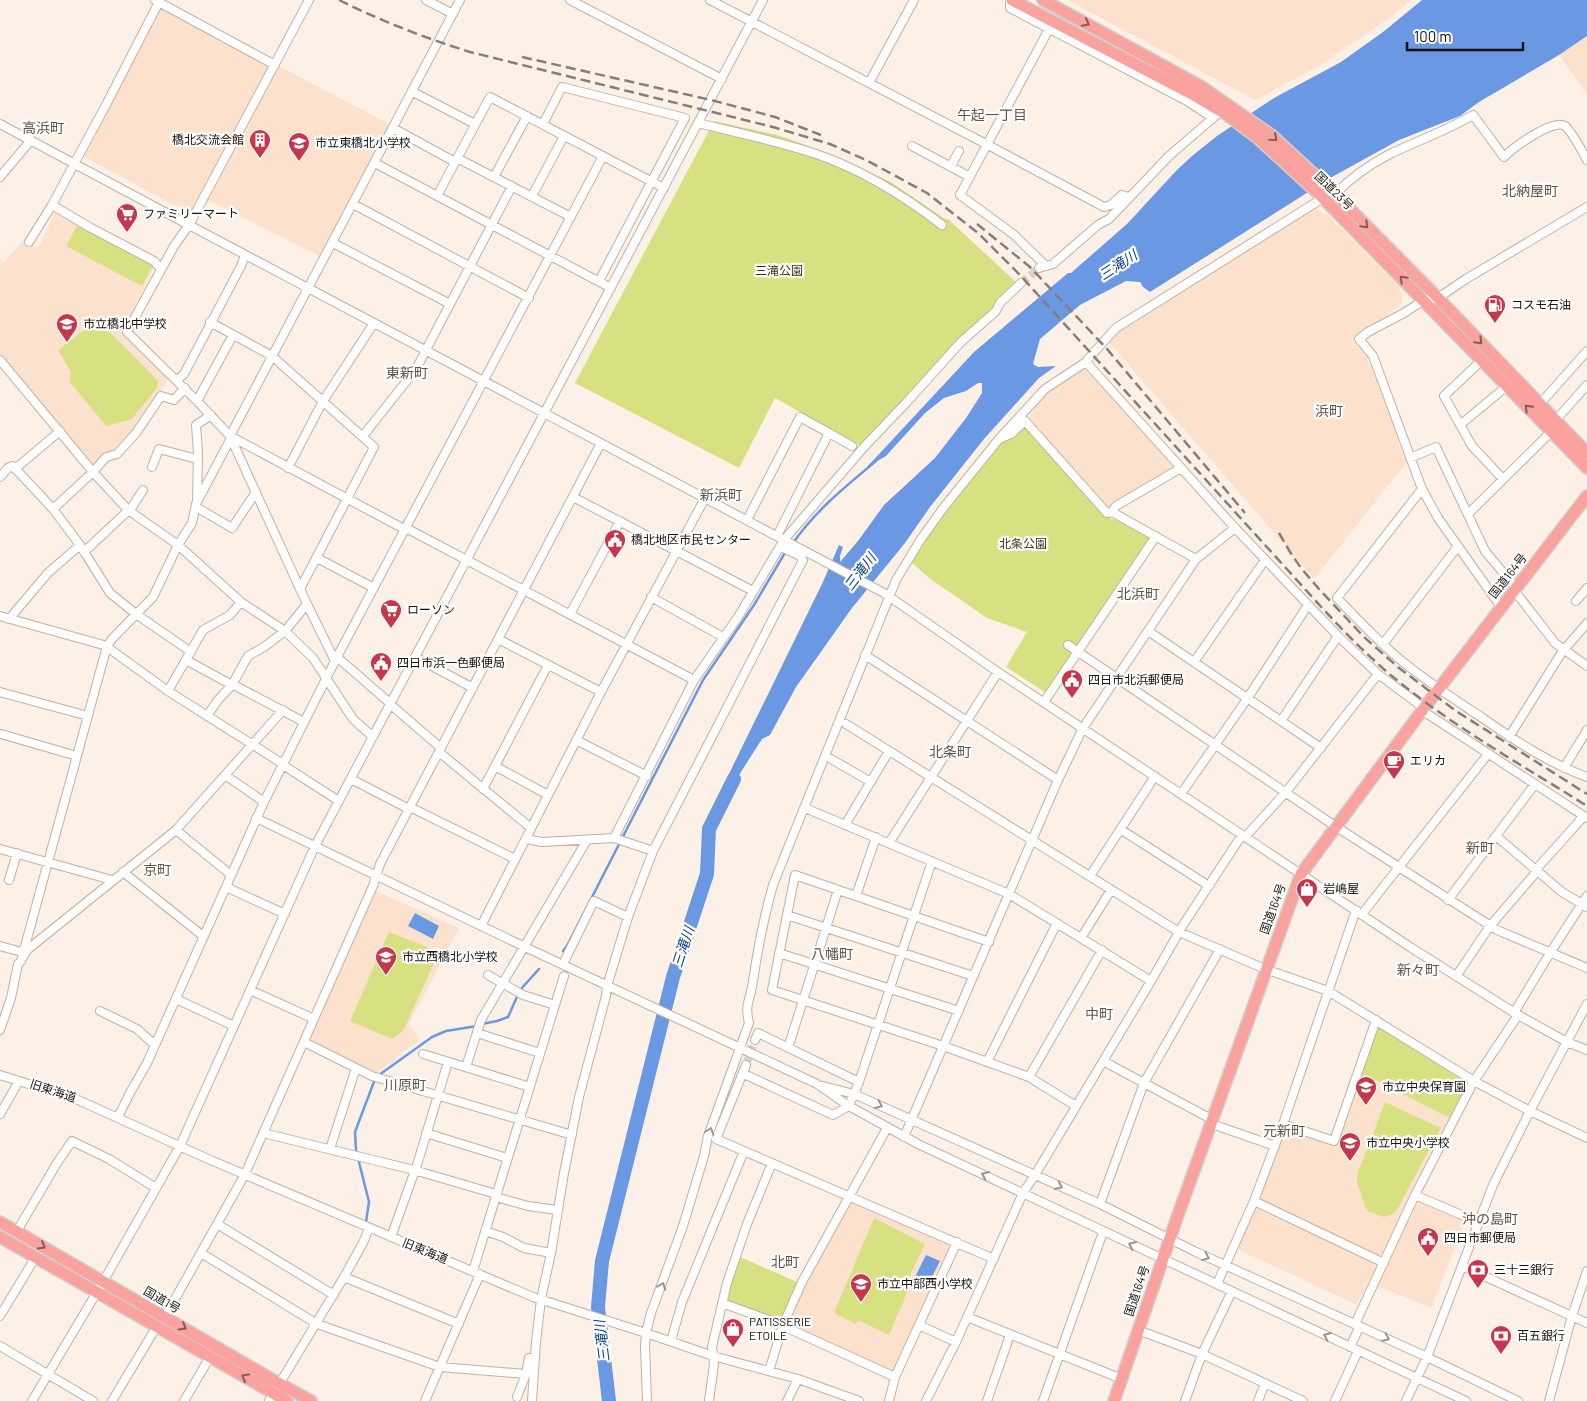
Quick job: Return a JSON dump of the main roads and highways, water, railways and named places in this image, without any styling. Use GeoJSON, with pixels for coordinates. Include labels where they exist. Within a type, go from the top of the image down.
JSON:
{"type":"FeatureCollection","features":[{"type":"Feature","properties":{"kind":"highway","name":"国道23号"},"geometry":{"type":"LineString","coordinates":[[1011,0],[1192,94],[1223,113],[1271,135],[1424,300],[1587,468]]}},
{"type":"Feature","properties":{"kind":"highway","name":"国道23号"},"geometry":{"type":"LineString","coordinates":[[1043,0],[1202,87],[1223,113]]}},
{"type":"Feature","properties":{"kind":"highway","name":"国道23号"},"geometry":{"type":"LineString","coordinates":[[1327,195],[1438,298],[1555,421],[1586,448]]}},
{"type":"Feature","properties":{"kind":"highway","name":"国道164号"},"geometry":{"type":"LineString","coordinates":[[1114,1401],[1169,1239],[1300,874],[1587,496]]}},
{"type":"Feature","properties":{"kind":"highway","name":"国道1号"},"geometry":{"type":"LineString","coordinates":[[0,1222],[165,1317],[274,1393],[311,1401]]}},
{"type":"Feature","properties":{"kind":"highway","name":"国道1号"},"geometry":{"type":"LineString","coordinates":[[0,1237],[288,1401]]}},
{"type":"Feature","properties":{"kind":"water"},"geometry":{"type":"Polygon","coordinates":[[[1422,0],[1587,0],[1587,36],[1559,55],[1479,102],[1460,116],[1399,140],[1332,177],[1150,292],[1140,282],[1126,281],[1080,305],[1040,339],[1033,364],[1038,367],[1056,366],[1039,378],[984,439],[930,507],[905,543],[852,608],[796,687],[770,735],[762,739],[709,822],[723,786],[822,584],[839,545],[843,547],[840,562],[884,505],[935,458],[966,418],[982,393],[982,383],[978,383],[966,391],[944,398],[925,413],[886,456],[867,467],[974,352],[1068,273],[1071,273],[1127,224],[1192,156],[1217,136],[1274,98],[1341,62],[1383,32],[1422,0]]]}},
{"type":"Feature","properties":{"kind":"water"},"geometry":{"type":"Polygon","coordinates":[[[415,913],[439,926],[433,939],[408,926],[415,913]]]}},
{"type":"Feature","properties":{"kind":"water"},"geometry":{"type":"Polygon","coordinates":[[[926,1255],[940,1261],[927,1287],[913,1281],[926,1255]]]}},
{"type":"Feature","properties":{"kind":"waterway"},"geometry":{"type":"LineString","coordinates":[[793,543],[842,489],[876,461]]}},
{"type":"Feature","properties":{"kind":"waterway"},"geometry":{"type":"LineString","coordinates":[[563,951],[703,680],[754,605],[786,551]]}},
{"type":"Feature","properties":{"kind":"waterway","name":"三滝川"},"geometry":{"type":"LineString","coordinates":[[609,1401],[598,1307],[602,1261],[673,977],[707,874],[709,829],[734,779]]}},
{"type":"Feature","properties":{"kind":"waterway"},"geometry":{"type":"LineString","coordinates":[[482,1024],[508,1017],[520,990],[539,969]]}},
{"type":"Feature","properties":{"kind":"waterway"},"geometry":{"type":"LineString","coordinates":[[379,1075],[432,1037],[446,1031],[477,1026]]}},
{"type":"Feature","properties":{"kind":"waterway"},"geometry":{"type":"LineString","coordinates":[[366,1222],[369,1202],[356,1150],[355,1132],[375,1079]]}},
{"type":"Feature","properties":{"kind":"tunnel"},"geometry":{"type":"LineString","coordinates":[[1021,283],[1039,268]]}},
{"type":"Feature","properties":{"kind":"tunnel"},"geometry":{"type":"LineString","coordinates":[[746,1065],[755,1040]]}},
{"type":"Feature","properties":{"kind":"railway"},"geometry":{"type":"LineString","coordinates":[[339,0],[403,29],[470,52],[773,127],[830,144],[866,160],[927,193],[978,233],[1020,275],[1325,611],[1371,657],[1395,679],[1451,721],[1587,806]]}},
{"type":"Feature","properties":{"kind":"railway"},"geometry":{"type":"LineString","coordinates":[[522,57],[711,100],[775,117],[821,135]]}},
{"type":"Feature","properties":{"kind":"railway"},"geometry":{"type":"LineString","coordinates":[[977,224],[1030,267],[1107,349],[1245,513]]}},
{"type":"Feature","properties":{"kind":"railway"},"geometry":{"type":"LineString","coordinates":[[1279,533],[1301,568],[1319,589],[1364,637],[1399,668],[1456,711],[1587,794]]}},
{"type":"Feature","properties":{"kind":"place","name":"橋北交流会館"},"geometry":{"type":"Point","coordinates":[260,159]}},
{"type":"Feature","properties":{"kind":"place","name":"市立東橋北小学校"},"geometry":{"type":"Point","coordinates":[299,162]}},
{"type":"Feature","properties":{"kind":"place","name":"ファミリーマート"},"geometry":{"type":"Point","coordinates":[127,233]}},
{"type":"Feature","properties":{"kind":"place","name":"コスモ石油"},"geometry":{"type":"Point","coordinates":[1495,324]}},
{"type":"Feature","properties":{"kind":"place","name":"市立橋北中学校"},"geometry":{"type":"Point","coordinates":[67,343]}},
{"type":"Feature","properties":{"kind":"place","name":"橋北地区市民センター"},"geometry":{"type":"Point","coordinates":[615,559]}},
{"type":"Feature","properties":{"kind":"place","name":"ローソン"},"geometry":{"type":"Point","coordinates":[391,629]}},
{"type":"Feature","properties":{"kind":"place","name":"四日市浜一色郵便局"},"geometry":{"type":"Point","coordinates":[381,682]}},
{"type":"Feature","properties":{"kind":"place","name":"四日市北浜郵便局"},"geometry":{"type":"Point","coordinates":[1072,699]}},
{"type":"Feature","properties":{"kind":"place","name":"エリカ"},"geometry":{"type":"Point","coordinates":[1394,780]}},
{"type":"Feature","properties":{"kind":"place","name":"岩嶋屋"},"geometry":{"type":"Point","coordinates":[1307,908]}},
{"type":"Feature","properties":{"kind":"place","name":"市立西橋北小学校"},"geometry":{"type":"Point","coordinates":[386,976]}},
{"type":"Feature","properties":{"kind":"place","name":"市立中央保育園"},"geometry":{"type":"Point","coordinates":[1366,1106]}},
{"type":"Feature","properties":{"kind":"place","name":"市立中央小学校"},"geometry":{"type":"Point","coordinates":[1350,1162]}},
{"type":"Feature","properties":{"kind":"place","name":"四日市郵便局"},"geometry":{"type":"Point","coordinates":[1428,1257]}},
{"type":"Feature","properties":{"kind":"place","name":"三十三銀行"},"geometry":{"type":"Point","coordinates":[1478,1289]}},
{"type":"Feature","properties":{"kind":"place","name":"市立中部西小学校"},"geometry":{"type":"Point","coordinates":[861,1303]}},
{"type":"Feature","properties":{"kind":"place","name":"PATISSERIE ETOILE"},"geometry":{"type":"Point","coordinates":[733,1348]}},
{"type":"Feature","properties":{"kind":"place","name":"百五銀行"},"geometry":{"type":"Point","coordinates":[1501,1355]}},
{"type":"Feature","properties":{"kind":"district","name":"午起一丁目"},"geometry":{"type":"Point","coordinates":[992,115]}},
{"type":"Feature","properties":{"kind":"district","name":"高浜町"},"geometry":{"type":"Point","coordinates":[43,128]}},
{"type":"Feature","properties":{"kind":"district","name":"北納屋町"},"geometry":{"type":"Point","coordinates":[1530,191]}},
{"type":"Feature","properties":{"kind":"district","name":"東新町"},"geometry":{"type":"Point","coordinates":[407,373]}},
{"type":"Feature","properties":{"kind":"district","name":"浜町"},"geometry":{"type":"Point","coordinates":[1329,411]}},
{"type":"Feature","properties":{"kind":"district","name":"新浜町"},"geometry":{"type":"Point","coordinates":[721,495]}},
{"type":"Feature","properties":{"kind":"district","name":"北浜町"},"geometry":{"type":"Point","coordinates":[1138,594]}},
{"type":"Feature","properties":{"kind":"district","name":"北条町"},"geometry":{"type":"Point","coordinates":[950,752]}},
{"type":"Feature","properties":{"kind":"district","name":"新町"},"geometry":{"type":"Point","coordinates":[1480,848]}},
{"type":"Feature","properties":{"kind":"district","name":"京町"},"geometry":{"type":"Point","coordinates":[157,870]}},
{"type":"Feature","properties":{"kind":"district","name":"八幡町"},"geometry":{"type":"Point","coordinates":[832,954]}},
{"type":"Feature","properties":{"kind":"district","name":"新々町"},"geometry":{"type":"Point","coordinates":[1418,970]}},
{"type":"Feature","properties":{"kind":"district","name":"中町"},"geometry":{"type":"Point","coordinates":[1099,1014]}},
{"type":"Feature","properties":{"kind":"district","name":"川原町"},"geometry":{"type":"Point","coordinates":[405,1085]}},
{"type":"Feature","properties":{"kind":"district","name":"元新町"},"geometry":{"type":"Point","coordinates":[1284,1131]}},
{"type":"Feature","properties":{"kind":"district","name":"沖の島町"},"geometry":{"type":"Point","coordinates":[1490,1219]}},
{"type":"Feature","properties":{"kind":"district","name":"北町"},"geometry":{"type":"Point","coordinates":[785,1262]}},
{"type":"Feature","properties":{"kind":"park label","name":"三滝公園"},"geometry":{"type":"Point","coordinates":[779,271]}},
{"type":"Feature","properties":{"kind":"park label","name":"北条公園"},"geometry":{"type":"Point","coordinates":[1023,544]}}]}
